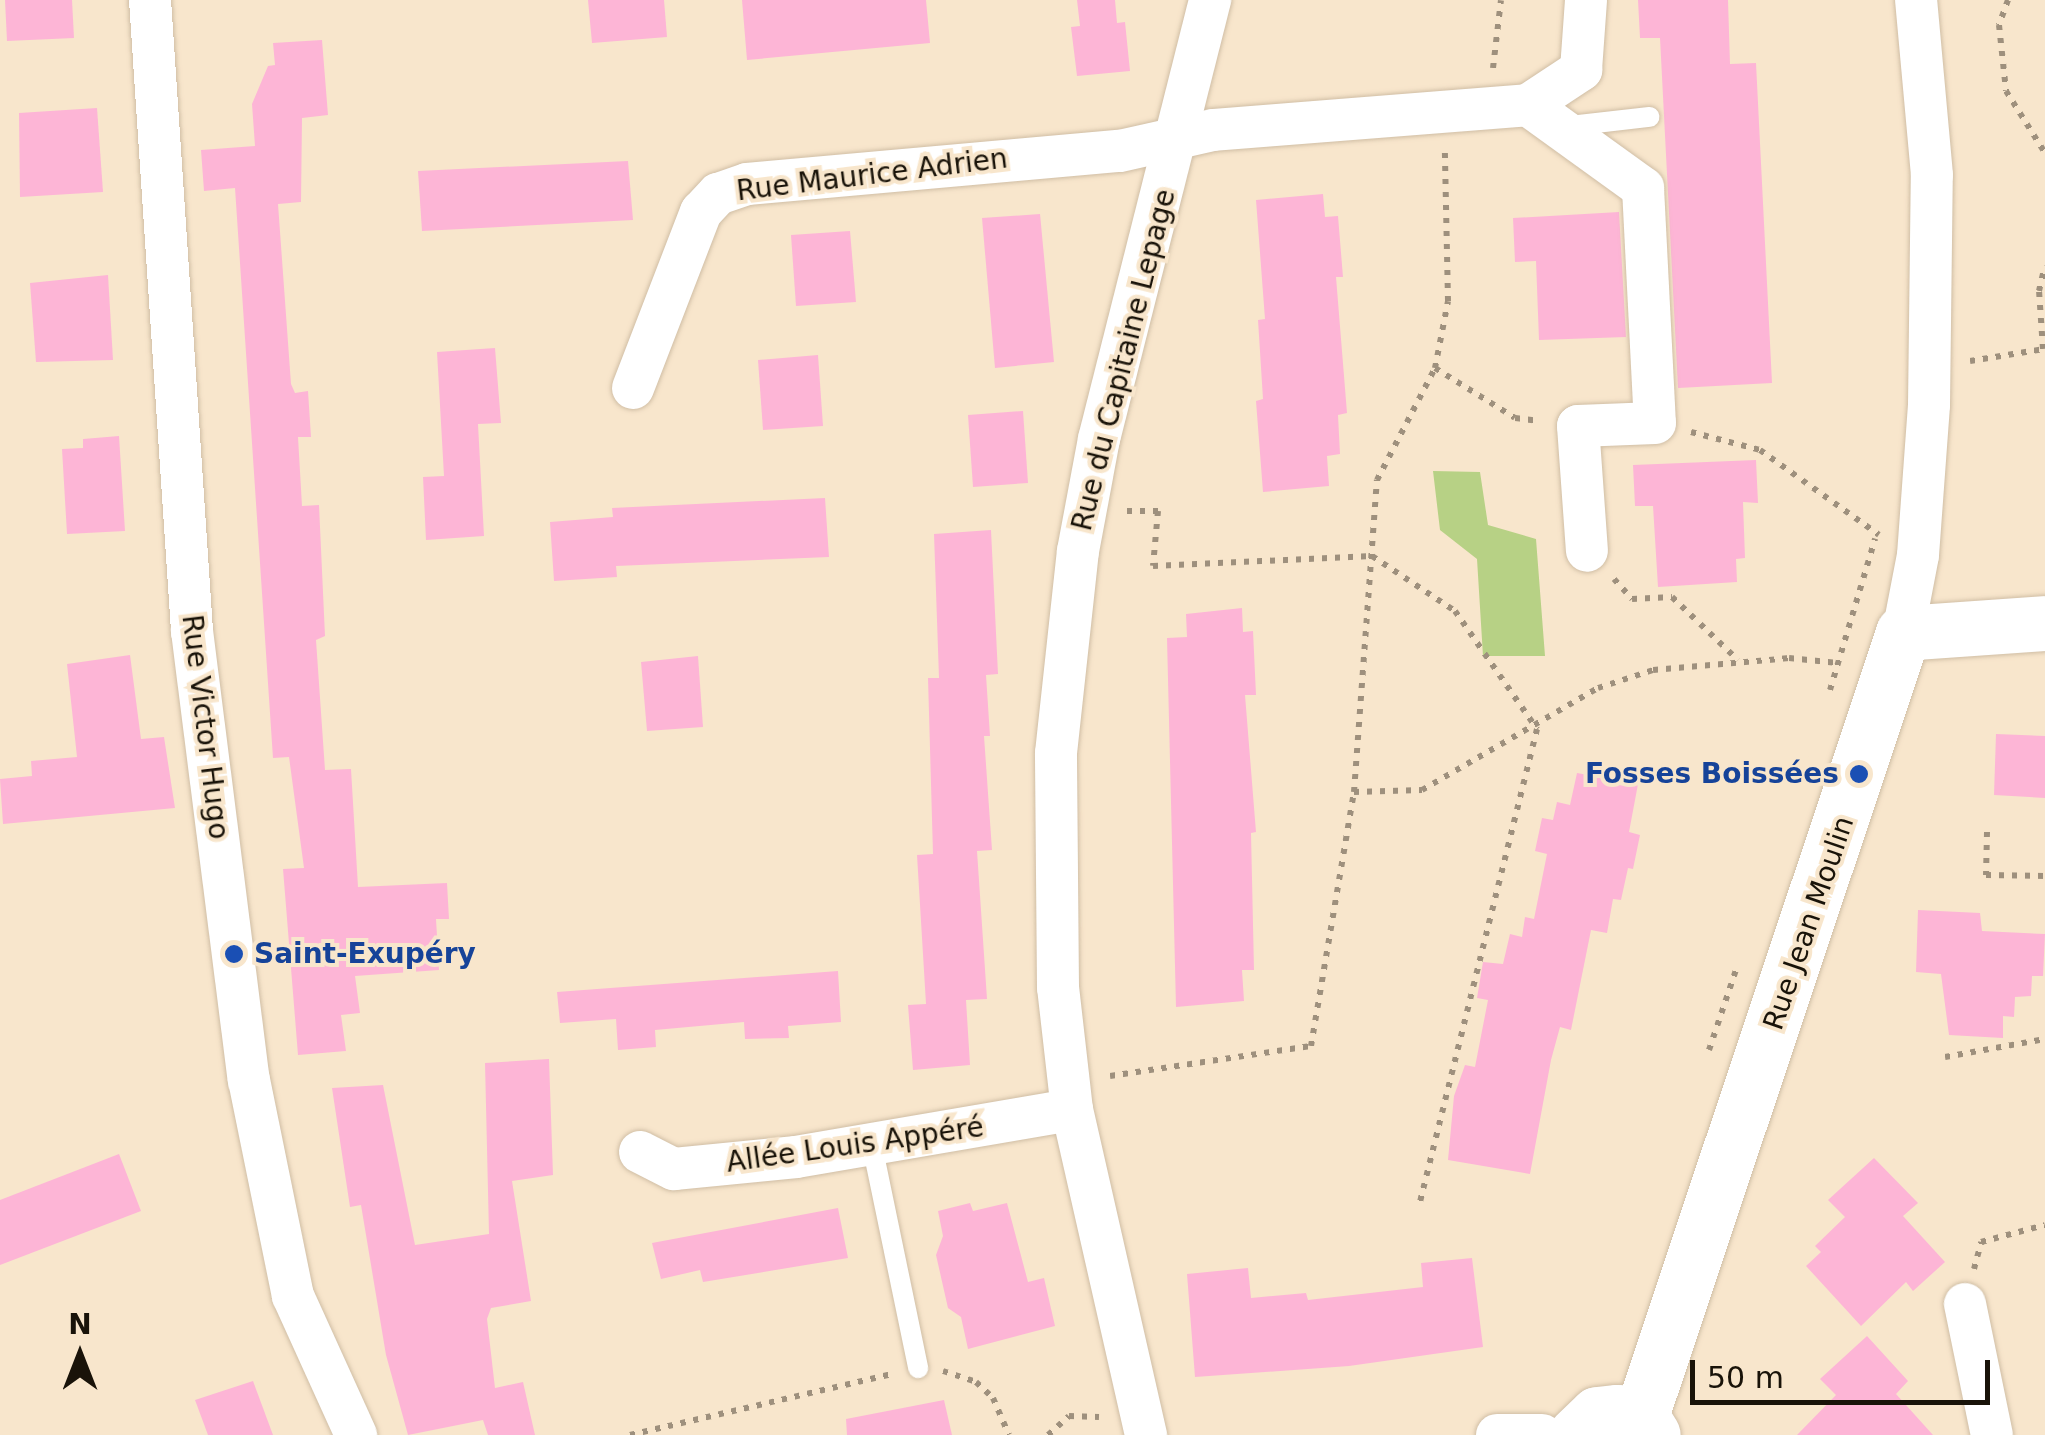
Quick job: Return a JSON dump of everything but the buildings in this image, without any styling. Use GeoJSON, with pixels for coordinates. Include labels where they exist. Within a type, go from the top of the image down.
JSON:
{"type":"FeatureCollection","features":[{"type":"Feature","properties":{"kind":"street","name":"Rue Victor Hugo"},"geometry":{"type":"LineString","coordinates":[[150,0],[192,631],[249,1080],[292,1296],[356,1435]]}},
{"type":"Feature","properties":{"kind":"street","name":"Rue du Capitaine Lepage"},"geometry":{"type":"LineString","coordinates":[[1143,1427],[1070,1096],[1058,988],[1056,753],[1086,512],[1210,0]]}},
{"type":"Feature","properties":{"kind":"street"},"geometry":{"type":"LineString","coordinates":[[1586,0],[1581,70],[1525,114],[1643,188],[1655,423],[1578,426],[1586,550]]}},
{"type":"Feature","properties":{"kind":"street","name":"Rue Jean Moulin"},"geometry":{"type":"LineString","coordinates":[[1647,1426],[1903,633],[1918,554],[1929,405],[1932,175],[1916,0]]}},
{"type":"Feature","properties":{"kind":"street","name":"Rue Maurice Adrien"},"geometry":{"type":"LineString","coordinates":[[632,388],[701,212],[718,194],[747,184],[1120,151],[1178,138],[1444,113],[1525,114]]}},
{"type":"Feature","properties":{"kind":"street"},"geometry":{"type":"LineString","coordinates":[[1903,633],[2045,623]]}},
{"type":"Feature","properties":{"kind":"street","name":"Allée Louis Appéré"},"geometry":{"type":"LineString","coordinates":[[640,1152],[674,1168],[872,1145],[1070,1096]]}},
{"type":"Feature","properties":{"kind":"street"},"geometry":{"type":"LineString","coordinates":[[1965,1304],[1992,1435]]}},
{"type":"Feature","properties":{"kind":"street"},"geometry":{"type":"LineString","coordinates":[[1575,1435],[1597,1414],[1647,1426]]}},
{"type":"Feature","properties":{"kind":"street"},"geometry":{"type":"LineString","coordinates":[[1497,1435],[1542,1435]]}},
{"type":"Feature","properties":{"kind":"lane"},"geometry":{"type":"LineString","coordinates":[[1525,114],[1649,117]]}},
{"type":"Feature","properties":{"kind":"lane"},"geometry":{"type":"LineString","coordinates":[[872,1145],[918,1368]]}},
{"type":"Feature","properties":{"kind":"path"},"geometry":{"type":"LineString","coordinates":[[1501,0],[1525,114]]}},
{"type":"Feature","properties":{"kind":"path"},"geometry":{"type":"LineString","coordinates":[[2008,0],[1999,25],[2006,91],[2045,153]]}},
{"type":"Feature","properties":{"kind":"path"},"geometry":{"type":"LineString","coordinates":[[1070,1096],[1311,1046],[1354,792],[1377,480],[1435,368],[1448,302],[1444,113]]}},
{"type":"Feature","properties":{"kind":"path"},"geometry":{"type":"LineString","coordinates":[[1970,361],[2044,349],[2039,291],[2045,266]]}},
{"type":"Feature","properties":{"kind":"path"},"geometry":{"type":"LineString","coordinates":[[1435,368],[1515,418],[1578,426]]}},
{"type":"Feature","properties":{"kind":"path"},"geometry":{"type":"LineString","coordinates":[[1655,423],[1760,450],[1876,534]]}},
{"type":"Feature","properties":{"kind":"path"},"geometry":{"type":"LineString","coordinates":[[1086,512],[1158,511],[1153,566],[1372,556],[1455,611],[1537,729],[1420,1203]]}},
{"type":"Feature","properties":{"kind":"path"},"geometry":{"type":"LineString","coordinates":[[1826,704],[1879,516]]}},
{"type":"Feature","properties":{"kind":"path"},"geometry":{"type":"LineString","coordinates":[[1586,550],[1632,600],[1672,598],[1738,660]]}},
{"type":"Feature","properties":{"kind":"path"},"geometry":{"type":"LineString","coordinates":[[1354,792],[1422,790],[1537,729],[1598,688],[1653,670],[1738,660],[1838,663]]}},
{"type":"Feature","properties":{"kind":"path"},"geometry":{"type":"LineString","coordinates":[[1987,832],[1986,875],[2045,876]]}},
{"type":"Feature","properties":{"kind":"path","name":"Rue Jean Moulin"},"geometry":{"type":"LineString","coordinates":[[1706,1060],[1744,949]]}},
{"type":"Feature","properties":{"kind":"path"},"geometry":{"type":"LineString","coordinates":[[1945,1058],[2045,1039]]}},
{"type":"Feature","properties":{"kind":"path"},"geometry":{"type":"LineString","coordinates":[[1965,1304],[1981,1242],[2045,1225]]}},
{"type":"Feature","properties":{"kind":"path"},"geometry":{"type":"LineString","coordinates":[[630,1435],[918,1368],[976,1382],[994,1398],[1009,1435]]}},
{"type":"Feature","properties":{"kind":"path"},"geometry":{"type":"LineString","coordinates":[[1048,1435],[1069,1416],[1143,1427]]}},
{"type":"Feature","properties":{"kind":"green space"},"geometry":{"type":"Polygon","coordinates":[[[1433,471],[1480,472],[1488,525],[1536,539],[1545,656],[1483,656],[1477,559],[1440,530],[1433,471]]]}},
{"type":"Feature","properties":{"kind":"place","name":"Fosses Boissées"},"geometry":{"type":"Point","coordinates":[1859,774]}},
{"type":"Feature","properties":{"kind":"place","name":"Saint-Exupéry"},"geometry":{"type":"Point","coordinates":[234,954]}}]}
